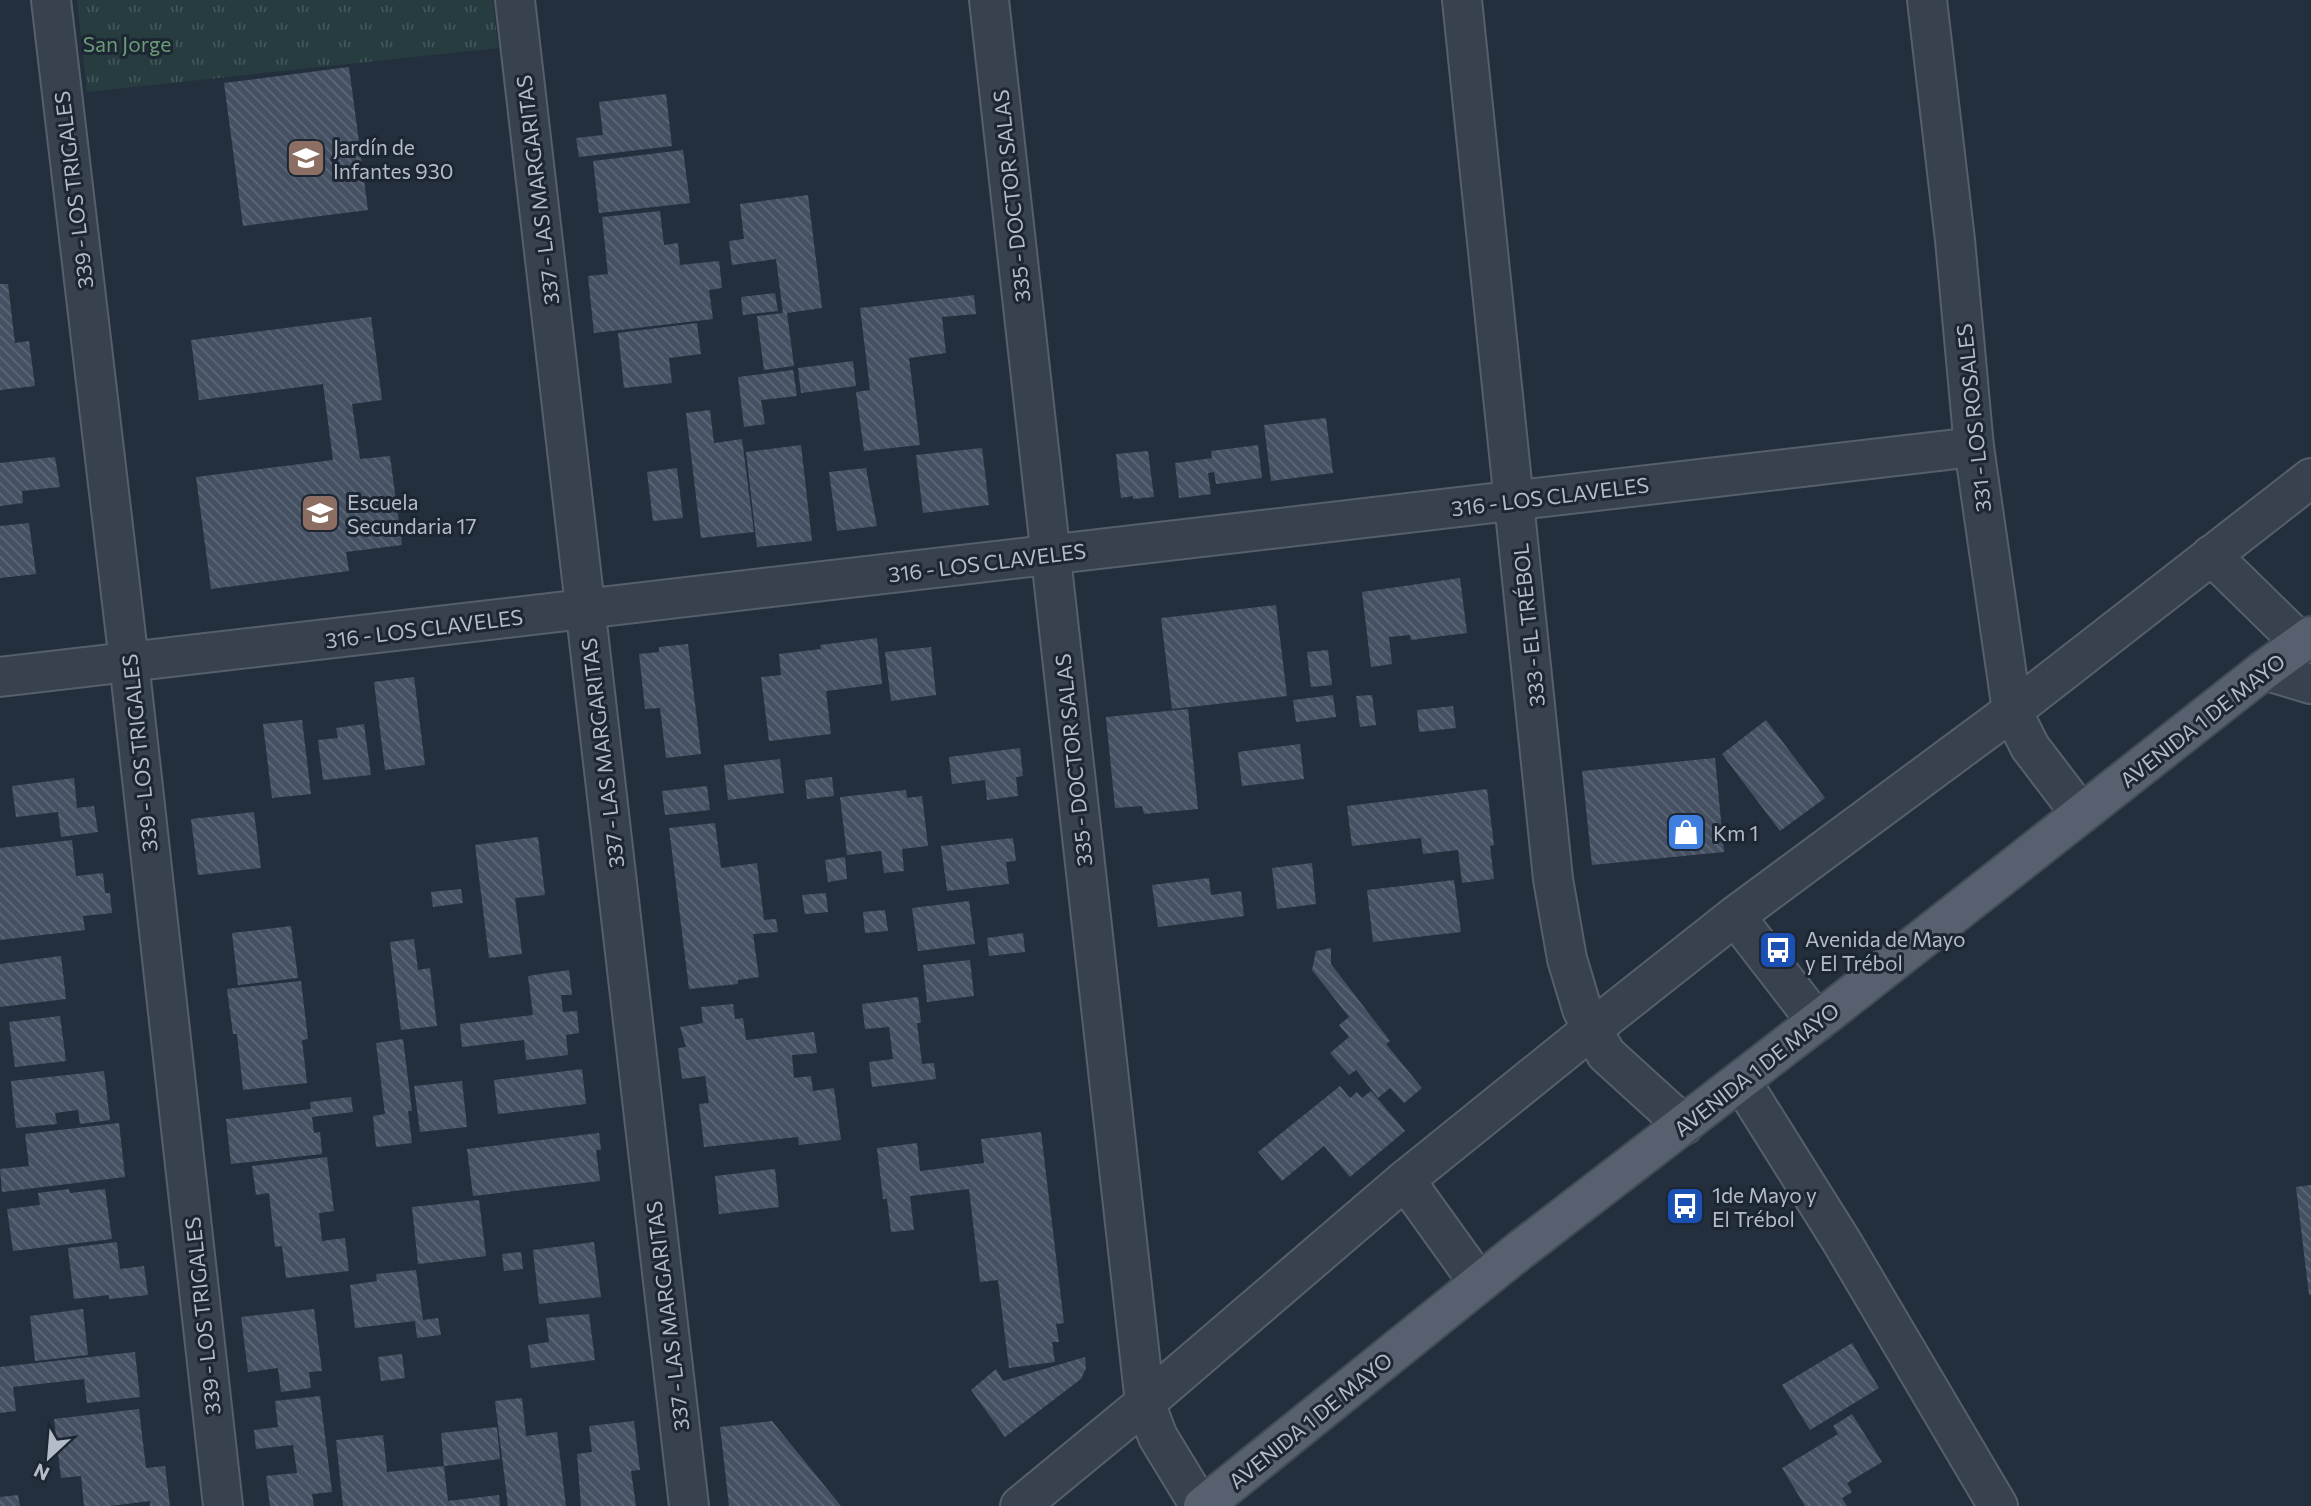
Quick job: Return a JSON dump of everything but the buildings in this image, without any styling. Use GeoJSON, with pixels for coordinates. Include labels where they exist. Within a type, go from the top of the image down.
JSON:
{"type":"FeatureCollection","features":[{"type":"Feature","properties":{"kind":"main road","name":"AVENIDA 1 DE MAYO"},"geometry":{"type":"LineString","coordinates":[[1202,1506],[1479,1283],[2306,640]]}},
{"type":"Feature","properties":{"kind":"street","name":"339 - LOS TRIGALES"},"geometry":{"type":"LineString","coordinates":[[51,0],[129,663],[223,1506]]}},
{"type":"Feature","properties":{"kind":"street","name":"337 - LAS MARGARITAS"},"geometry":{"type":"LineString","coordinates":[[515,0],[689,1506]]}},
{"type":"Feature","properties":{"kind":"street","name":"335 - DOCTOR SALAS"},"geometry":{"type":"LineString","coordinates":[[989,0],[1145,1403],[1158,1437],[1202,1506]]}},
{"type":"Feature","properties":{"kind":"street","name":"333 - EL TRÉBOL"},"geometry":{"type":"LineString","coordinates":[[1462,0],[1553,879],[1567,959],[1581,1009],[1606,1054],[1684,1125]]}},
{"type":"Feature","properties":{"kind":"street","name":"331 - LOS ROSALES"},"geometry":{"type":"LineString","coordinates":[[1927,0],[1955,240],[1973,447],[2012,711],[2030,747],[2081,814]]}},
{"type":"Feature","properties":{"kind":"street","name":"316 - LOS CLAVELES"},"geometry":{"type":"LineString","coordinates":[[0,677],[1973,447]]}},
{"type":"Feature","properties":{"kind":"street"},"geometry":{"type":"LineString","coordinates":[[1020,1506],[1145,1403],[1405,1180],[1592,1029],[1735,916],[2012,711],[2311,478]]}},
{"type":"Feature","properties":{"kind":"street"},"geometry":{"type":"LineString","coordinates":[[2211,555],[2306,640]]}},
{"type":"Feature","properties":{"kind":"street"},"geometry":{"type":"LineString","coordinates":[[2264,670],[2311,684]]}},
{"type":"Feature","properties":{"kind":"street"},"geometry":{"type":"LineString","coordinates":[[1735,916],[1817,1022]]}},
{"type":"Feature","properties":{"kind":"street"},"geometry":{"type":"LineString","coordinates":[[1741,1081],[1842,1242],[1998,1506]]}},
{"type":"Feature","properties":{"kind":"street"},"geometry":{"type":"LineString","coordinates":[[1405,1180],[1479,1283]]}},
{"type":"Feature","properties":{"kind":"green space","name":"San Jorge"},"geometry":{"type":"Polygon","coordinates":[[[77,0],[493,0],[498,48],[87,92],[77,0]]]}},
{"type":"Feature","properties":{"kind":"place","name":"Jardín de Infantes 930"},"geometry":{"type":"Point","coordinates":[306,158]}},
{"type":"Feature","properties":{"kind":"place","name":"Escuela Secundaria 17"},"geometry":{"type":"Point","coordinates":[320,513]}},
{"type":"Feature","properties":{"kind":"place","name":"Km 1"},"geometry":{"type":"Point","coordinates":[1686,832]}},
{"type":"Feature","properties":{"kind":"place","name":"Avenida de Mayo y El Trébol"},"geometry":{"type":"Point","coordinates":[1778,950]}},
{"type":"Feature","properties":{"kind":"place","name":"1de Mayo y El Trébol"},"geometry":{"type":"Point","coordinates":[1685,1206]}}]}
